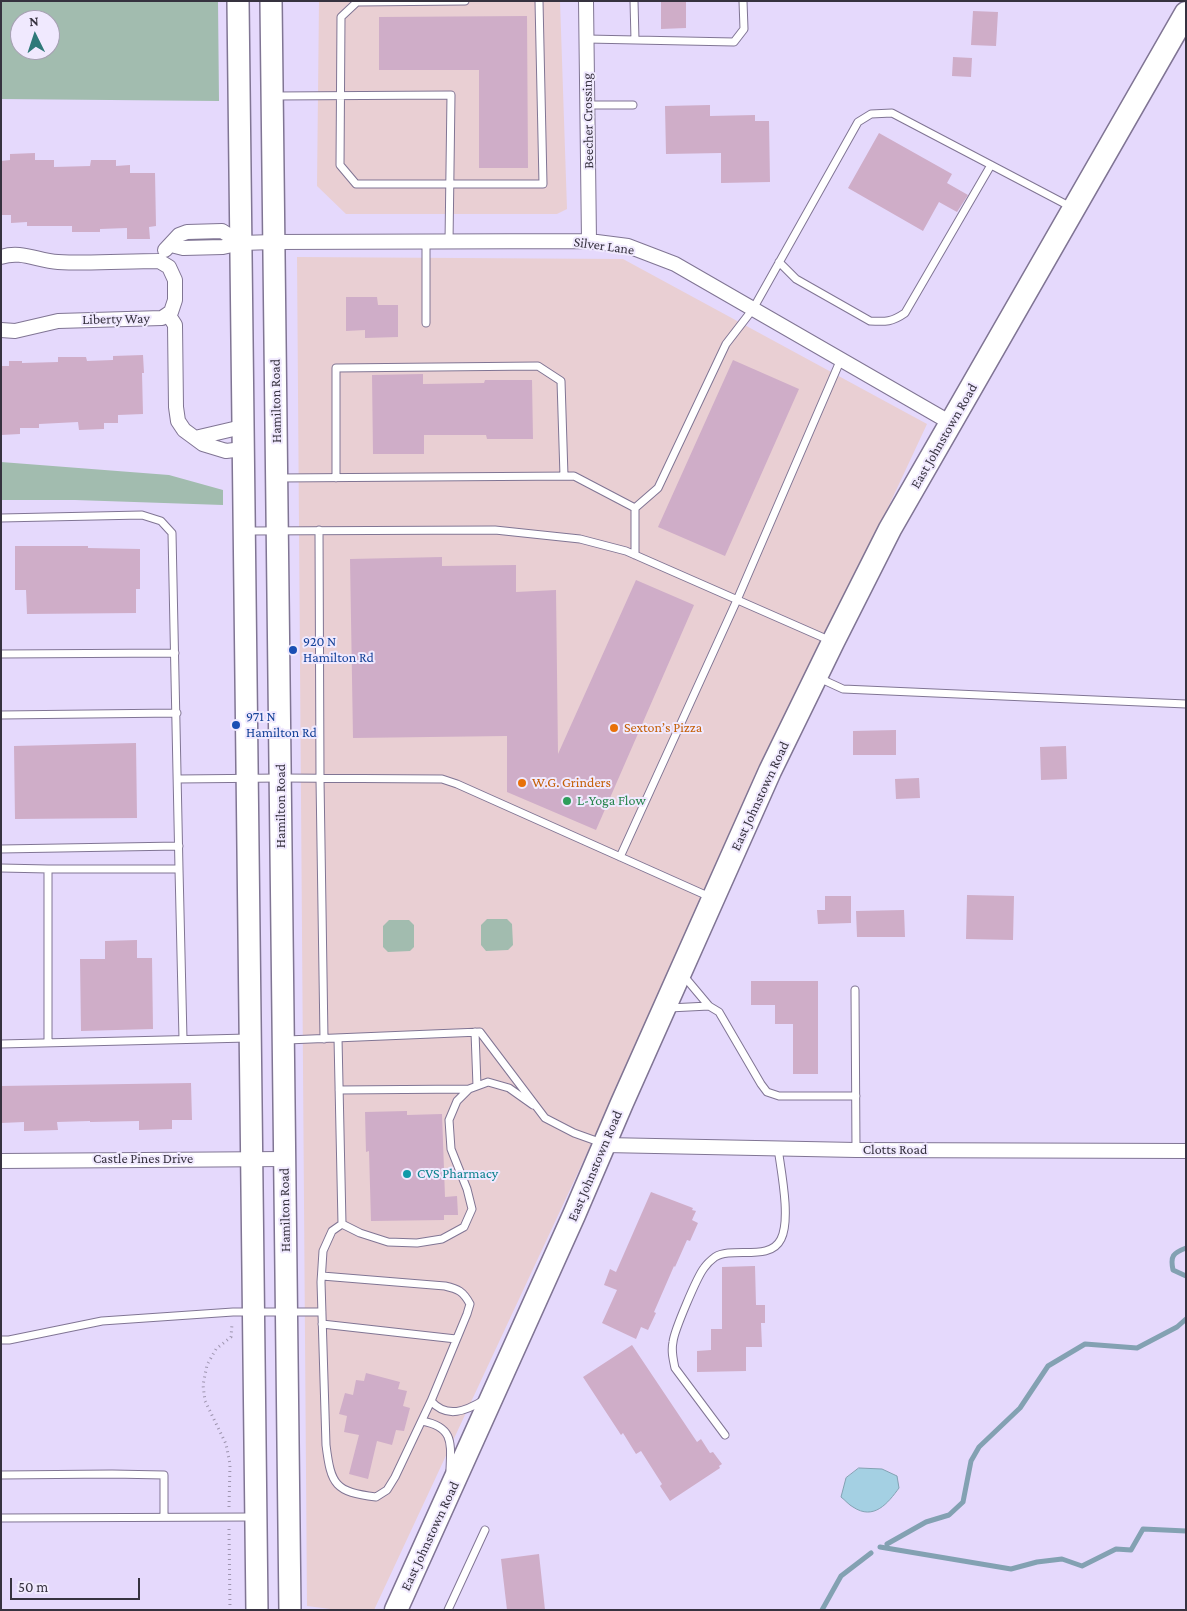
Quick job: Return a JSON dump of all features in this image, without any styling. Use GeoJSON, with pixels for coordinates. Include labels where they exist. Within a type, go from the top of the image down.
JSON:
{"type":"FeatureCollection","features":[{"type":"Feature","properties":{"kind":"highway","name":"East Johnstown Road"},"geometry":{"type":"LineString","coordinates":[[396,1610],[770,771],[833,642],[890,529],[1186,14]]}},
{"type":"Feature","properties":{"kind":"main road"},"geometry":{"type":"LineString","coordinates":[[238,1],[257,1610]]}},
{"type":"Feature","properties":{"kind":"main road","name":"Hamilton Road"},"geometry":{"type":"LineString","coordinates":[[271,1],[290,1610]]}},
{"type":"Feature","properties":{"kind":"street","name":"Beecher Crossing"},"geometry":{"type":"LineString","coordinates":[[586,1],[589,241]]}},
{"type":"Feature","properties":{"kind":"street"},"geometry":{"type":"LineString","coordinates":[[1,256],[19,254],[56,262],[159,261],[162,254],[179,235],[187,232],[222,231],[241,243]]}},
{"type":"Feature","properties":{"kind":"street","name":"Silver Lane"},"geometry":{"type":"LineString","coordinates":[[241,243],[589,241],[628,246],[675,264],[951,423]]}},
{"type":"Feature","properties":{"kind":"street","name":"Liberty Way"},"geometry":{"type":"LineString","coordinates":[[1,330],[15,331],[58,321],[145,320],[162,318],[171,312],[176,300],[175,280],[169,267],[159,261]]}},
{"type":"Feature","properties":{"kind":"street"},"geometry":{"type":"LineString","coordinates":[[168,314],[175,325],[176,407],[178,420],[184,430],[203,444],[226,451],[243,449]]}},
{"type":"Feature","properties":{"kind":"street"},"geometry":{"type":"LineString","coordinates":[[195,438],[242,427]]}},
{"type":"Feature","properties":{"kind":"street","name":"Clotts Road"},"geometry":{"type":"LineString","coordinates":[[605,1144],[856,1150],[1186,1151]]}},
{"type":"Feature","properties":{"kind":"street","name":"Castle Pines Drive"},"geometry":{"type":"LineString","coordinates":[[1,1161],[285,1159]]}},
{"type":"Feature","properties":{"kind":"lane"},"geometry":{"type":"LineString","coordinates":[[465,1],[357,2],[341,17],[340,165],[356,184],[543,184],[539,1]]}},
{"type":"Feature","properties":{"kind":"lane"},"geometry":{"type":"LineString","coordinates":[[634,1],[635,40]]}},
{"type":"Feature","properties":{"kind":"lane"},"geometry":{"type":"LineString","coordinates":[[587,39],[734,42],[744,29],[744,1]]}},
{"type":"Feature","properties":{"kind":"lane"},"geometry":{"type":"LineString","coordinates":[[272,96],[450,95],[449,242]]}},
{"type":"Feature","properties":{"kind":"lane"},"geometry":{"type":"LineString","coordinates":[[588,105],[633,105]]}},
{"type":"Feature","properties":{"kind":"lane"},"geometry":{"type":"LineString","coordinates":[[635,556],[635,508],[658,488],[726,344],[753,309],[858,122],[870,114],[892,112],[1074,209]]}},
{"type":"Feature","properties":{"kind":"lane"},"geometry":{"type":"LineString","coordinates":[[780,262],[796,279],[870,321],[883,322],[894,320],[905,313],[991,165]]}},
{"type":"Feature","properties":{"kind":"lane"},"geometry":{"type":"LineString","coordinates":[[426,242],[426,323]]}},
{"type":"Feature","properties":{"kind":"lane"},"geometry":{"type":"LineString","coordinates":[[620,857],[737,600],[841,360]]}},
{"type":"Feature","properties":{"kind":"lane"},"geometry":{"type":"LineString","coordinates":[[336,478],[336,368],[538,366],[561,381],[564,476]]}},
{"type":"Feature","properties":{"kind":"lane"},"geometry":{"type":"LineString","coordinates":[[276,478],[574,476],[635,508]]}},
{"type":"Feature","properties":{"kind":"lane"},"geometry":{"type":"LineString","coordinates":[[1,518],[142,515],[161,521],[172,533],[183,1040]]}},
{"type":"Feature","properties":{"kind":"lane"},"geometry":{"type":"LineString","coordinates":[[319,530],[324,1039]]}},
{"type":"Feature","properties":{"kind":"lane"},"geometry":{"type":"LineString","coordinates":[[244,531],[495,530],[580,538],[626,552],[833,642]]}},
{"type":"Feature","properties":{"kind":"lane"},"geometry":{"type":"LineString","coordinates":[[1,654],[175,653]]}},
{"type":"Feature","properties":{"kind":"lane"},"geometry":{"type":"LineString","coordinates":[[816,677],[843,689],[1186,704]]}},
{"type":"Feature","properties":{"kind":"lane"},"geometry":{"type":"LineString","coordinates":[[1,715],[177,713]]}},
{"type":"Feature","properties":{"kind":"lane"},"geometry":{"type":"LineString","coordinates":[[178,779],[442,779],[713,898]]}},
{"type":"Feature","properties":{"kind":"lane"},"geometry":{"type":"LineString","coordinates":[[1,849],[179,846]]}},
{"type":"Feature","properties":{"kind":"lane"},"geometry":{"type":"LineString","coordinates":[[1,868],[179,868]]}},
{"type":"Feature","properties":{"kind":"lane"},"geometry":{"type":"LineString","coordinates":[[48,869],[48,1043]]}},
{"type":"Feature","properties":{"kind":"lane"},"geometry":{"type":"LineString","coordinates":[[680,972],[709,1006],[719,1012],[767,1092],[780,1096],[856,1096]]}},
{"type":"Feature","properties":{"kind":"lane"},"geometry":{"type":"LineString","coordinates":[[855,990],[856,1150]]}},
{"type":"Feature","properties":{"kind":"lane"},"geometry":{"type":"LineString","coordinates":[[664,1008],[709,1006]]}},
{"type":"Feature","properties":{"kind":"lane"},"geometry":{"type":"LineString","coordinates":[[475,1032],[477,1086]]}},
{"type":"Feature","properties":{"kind":"lane"},"geometry":{"type":"LineString","coordinates":[[283,1040],[480,1032],[545,1118],[605,1144]]}},
{"type":"Feature","properties":{"kind":"lane"},"geometry":{"type":"LineString","coordinates":[[1,1044],[250,1038]]}},
{"type":"Feature","properties":{"kind":"lane"},"geometry":{"type":"LineString","coordinates":[[338,1038],[342,1224]]}},
{"type":"Feature","properties":{"kind":"lane"},"geometry":{"type":"LineString","coordinates":[[339,1090],[469,1089],[488,1082],[509,1088],[538,1109]]}},
{"type":"Feature","properties":{"kind":"lane"},"geometry":{"type":"LineString","coordinates":[[342,1224],[360,1233],[388,1242],[417,1243],[442,1239],[464,1227],[472,1209],[467,1189],[451,1149],[449,1120],[457,1100],[469,1089]]}},
{"type":"Feature","properties":{"kind":"lane"},"geometry":{"type":"LineString","coordinates":[[725,1435],[675,1368],[672,1355],[673,1339],[703,1268],[715,1257],[726,1253],[761,1252],[773,1248],[781,1240],[786,1225],[778,1148]]}},
{"type":"Feature","properties":{"kind":"lane"},"geometry":{"type":"LineString","coordinates":[[322,1276],[445,1286],[458,1289],[470,1304],[431,1401],[395,1477],[387,1490],[376,1497],[362,1496],[343,1489],[334,1483],[329,1467],[326,1446],[322,1324],[322,1276],[323,1251],[332,1232],[342,1224]]}},
{"type":"Feature","properties":{"kind":"lane"},"geometry":{"type":"LineString","coordinates":[[1,1340],[102,1321],[233,1312],[322,1312]]}},
{"type":"Feature","properties":{"kind":"lane"},"geometry":{"type":"LineString","coordinates":[[322,1324],[456,1339]]}},
{"type":"Feature","properties":{"kind":"lane"},"geometry":{"type":"LineString","coordinates":[[431,1401],[436,1408],[459,1412],[474,1406],[494,1392]]}},
{"type":"Feature","properties":{"kind":"lane"},"geometry":{"type":"LineString","coordinates":[[422,1421],[439,1426],[448,1434],[451,1444],[449,1493]]}},
{"type":"Feature","properties":{"kind":"lane"},"geometry":{"type":"LineString","coordinates":[[1,1475],[164,1475],[164,1517]]}},
{"type":"Feature","properties":{"kind":"lane"},"geometry":{"type":"LineString","coordinates":[[1,1518],[256,1516]]}},
{"type":"Feature","properties":{"kind":"lane"},"geometry":{"type":"LineString","coordinates":[[448,1610],[485,1530]]}},
{"type":"Feature","properties":{"kind":"shaded area"},"geometry":{"type":"Polygon","coordinates":[[[319,1],[560,1],[567,209],[557,214],[346,214],[317,186],[319,1]]]}},
{"type":"Feature","properties":{"kind":"shaded area"},"geometry":{"type":"Polygon","coordinates":[[[297,257],[623,259],[927,424],[374,1610],[338,1610],[307,1606],[297,257]]]}},
{"type":"Feature","properties":{"kind":"green space"},"geometry":{"type":"Polygon","coordinates":[[[1,1],[218,1],[219,101],[1,99],[1,1]]]}},
{"type":"Feature","properties":{"kind":"green space"},"geometry":{"type":"Polygon","coordinates":[[[1,462],[169,475],[223,490],[223,505],[75,500],[1,500],[1,462]]]}},
{"type":"Feature","properties":{"kind":"green space"},"geometry":{"type":"Polygon","coordinates":[[[487,919],[507,919],[512,924],[513,945],[508,950],[486,951],[481,945],[481,925],[487,919]]]}},
{"type":"Feature","properties":{"kind":"green space"},"geometry":{"type":"Polygon","coordinates":[[[389,920],[409,920],[414,925],[414,947],[410,951],[388,952],[383,947],[383,926],[389,920]]]}},
{"type":"Feature","properties":{"kind":"water"},"geometry":{"type":"Polygon","coordinates":[[[859,1468],[882,1469],[897,1476],[899,1488],[885,1504],[874,1511],[861,1511],[851,1506],[841,1497],[846,1478],[859,1468]]]}},
{"type":"Feature","properties":{"kind":"building"},"geometry":{"type":"Polygon","coordinates":[[[661,1],[686,1],[686,28],[661,29],[661,1]]]}},
{"type":"Feature","properties":{"kind":"building"},"geometry":{"type":"Polygon","coordinates":[[[973,11],[998,12],[996,46],[971,45],[973,11]]]}},
{"type":"Feature","properties":{"kind":"building"},"geometry":{"type":"Polygon","coordinates":[[[527,16],[528,168],[479,168],[479,70],[379,70],[379,17],[527,16]]]}},
{"type":"Feature","properties":{"kind":"building"},"geometry":{"type":"Polygon","coordinates":[[[953,57],[972,58],[971,77],[952,76],[953,57]]]}},
{"type":"Feature","properties":{"kind":"building"},"geometry":{"type":"Polygon","coordinates":[[[710,105],[710,116],[755,115],[755,121],[769,121],[770,182],[721,183],[721,153],[666,154],[665,106],[710,105]]]}},
{"type":"Feature","properties":{"kind":"building"},"geometry":{"type":"Polygon","coordinates":[[[879,133],[952,174],[947,183],[968,195],[957,212],[939,202],[923,231],[848,188],[879,133]]]}},
{"type":"Feature","properties":{"kind":"building"},"geometry":{"type":"Polygon","coordinates":[[[35,153],[35,160],[54,160],[54,167],[90,166],[91,160],[116,160],[116,166],[130,165],[130,173],[155,173],[156,226],[149,227],[150,239],[127,239],[127,228],[100,229],[100,232],[72,232],[72,226],[27,226],[27,222],[11,223],[11,215],[1,215],[1,161],[10,160],[10,154],[35,153]]]}},
{"type":"Feature","properties":{"kind":"building"},"geometry":{"type":"Polygon","coordinates":[[[346,297],[377,297],[378,305],[398,305],[398,337],[365,338],[365,330],[346,331],[346,297]]]}},
{"type":"Feature","properties":{"kind":"building"},"geometry":{"type":"Polygon","coordinates":[[[143,355],[143,414],[118,415],[118,423],[104,423],[104,429],[79,430],[78,422],[39,424],[39,428],[20,428],[20,434],[1,435],[1,366],[9,366],[9,361],[22,361],[22,363],[58,362],[58,357],[86,357],[87,361],[113,360],[113,356],[143,355]]]}},
{"type":"Feature","properties":{"kind":"building"},"geometry":{"type":"Polygon","coordinates":[[[733,360],[799,389],[725,556],[658,527],[733,360]]]}},
{"type":"Feature","properties":{"kind":"building"},"geometry":{"type":"Polygon","coordinates":[[[423,374],[423,384],[484,383],[485,380],[532,380],[533,439],[487,439],[486,435],[424,435],[424,454],[373,454],[372,375],[423,374]]]}},
{"type":"Feature","properties":{"kind":"building"},"geometry":{"type":"Polygon","coordinates":[[[15,546],[88,546],[88,548],[140,549],[140,589],[136,589],[136,613],[27,614],[26,590],[15,590],[15,546]]]}},
{"type":"Feature","properties":{"kind":"building"},"geometry":{"type":"Polygon","coordinates":[[[442,557],[442,566],[516,565],[516,592],[556,590],[558,754],[636,580],[694,605],[596,830],[507,792],[507,736],[353,738],[350,559],[442,557]]]}},
{"type":"Feature","properties":{"kind":"building"},"geometry":{"type":"Polygon","coordinates":[[[896,730],[896,755],[853,755],[853,731],[896,730]]]}},
{"type":"Feature","properties":{"kind":"building"},"geometry":{"type":"Polygon","coordinates":[[[136,743],[137,818],[15,819],[14,746],[136,743]]]}},
{"type":"Feature","properties":{"kind":"building"},"geometry":{"type":"Polygon","coordinates":[[[1066,746],[1067,779],[1041,780],[1040,747],[1066,746]]]}},
{"type":"Feature","properties":{"kind":"building"},"geometry":{"type":"Polygon","coordinates":[[[919,778],[920,798],[896,799],[895,779],[919,778]]]}},
{"type":"Feature","properties":{"kind":"building"},"geometry":{"type":"Polygon","coordinates":[[[967,895],[1014,896],[1013,940],[966,939],[967,895]]]}},
{"type":"Feature","properties":{"kind":"building"},"geometry":{"type":"Polygon","coordinates":[[[825,896],[851,896],[851,923],[818,924],[817,910],[825,910],[825,896]]]}},
{"type":"Feature","properties":{"kind":"building"},"geometry":{"type":"Polygon","coordinates":[[[904,910],[905,937],[857,937],[856,911],[904,910]]]}},
{"type":"Feature","properties":{"kind":"building"},"geometry":{"type":"Polygon","coordinates":[[[137,940],[137,958],[152,958],[153,1029],[81,1031],[80,959],[105,959],[105,941],[137,940]]]}},
{"type":"Feature","properties":{"kind":"building"},"geometry":{"type":"Polygon","coordinates":[[[751,981],[818,981],[818,1074],[793,1074],[793,1024],[775,1024],[775,1005],[751,1005],[751,981]]]}},
{"type":"Feature","properties":{"kind":"building"},"geometry":{"type":"Polygon","coordinates":[[[191,1083],[192,1120],[172,1120],[172,1129],[139,1130],[139,1121],[90,1121],[57,1122],[58,1130],[24,1131],[24,1122],[1,1123],[1,1086],[191,1083]]]}},
{"type":"Feature","properties":{"kind":"building","name":"CVS Pharmacy"},"geometry":{"type":"Polygon","coordinates":[[[407,1111],[407,1115],[442,1114],[445,1197],[457,1196],[458,1215],[444,1215],[444,1220],[371,1221],[369,1151],[366,1152],[365,1112],[407,1111]]]}},
{"type":"Feature","properties":{"kind":"building"},"geometry":{"type":"Polygon","coordinates":[[[651,1192],[693,1208],[692,1210],[696,1211],[692,1220],[698,1223],[690,1241],[687,1240],[674,1266],[648,1330],[641,1327],[636,1339],[602,1323],[617,1290],[604,1285],[610,1269],[616,1272],[651,1192]]]}},
{"type":"Feature","properties":{"kind":"building"},"geometry":{"type":"Polygon","coordinates":[[[755,1266],[756,1305],[765,1305],[765,1323],[761,1323],[762,1347],[746,1347],[746,1371],[697,1372],[697,1351],[711,1350],[711,1329],[722,1329],[722,1267],[755,1266]]]}},
{"type":"Feature","properties":{"kind":"building"},"geometry":{"type":"Polygon","coordinates":[[[632,1345],[697,1442],[701,1439],[710,1453],[713,1452],[722,1464],[719,1466],[720,1468],[670,1501],[660,1486],[662,1484],[641,1451],[636,1454],[623,1433],[621,1435],[583,1377],[632,1345]]]}},
{"type":"Feature","properties":{"kind":"building"},"geometry":{"type":"Polygon","coordinates":[[[366,1373],[400,1382],[398,1389],[407,1391],[403,1406],[410,1408],[404,1431],[396,1430],[392,1445],[377,1441],[368,1479],[349,1474],[359,1435],[344,1432],[347,1416],[339,1414],[345,1393],[353,1395],[356,1380],[364,1381],[366,1373]]]}},
{"type":"Feature","properties":{"kind":"building"},"geometry":{"type":"Polygon","coordinates":[[[539,1554],[545,1610],[507,1610],[501,1559],[539,1554]]]}},
{"type":"Feature","properties":{"kind":"waterway"},"geometry":{"type":"LineString","coordinates":[[1186,1248],[1175,1253],[1172,1258],[1173,1270],[1186,1276]]}},
{"type":"Feature","properties":{"kind":"waterway"},"geometry":{"type":"LineString","coordinates":[[887,1544],[926,1522],[949,1515],[963,1502],[971,1461],[979,1447],[1020,1408],[1048,1366],[1085,1344],[1137,1348],[1177,1327],[1186,1319]]}},
{"type":"Feature","properties":{"kind":"waterway"},"geometry":{"type":"LineString","coordinates":[[880,1547],[1011,1569],[1037,1562],[1062,1559],[1082,1566],[1116,1549],[1131,1550],[1143,1529],[1186,1531]]}},
{"type":"Feature","properties":{"kind":"waterway"},"geometry":{"type":"LineString","coordinates":[[822,1610],[841,1576],[871,1553]]}},
{"type":"Feature","properties":{"kind":"place","name":"920 N Hamilton Rd"},"geometry":{"type":"Point","coordinates":[293,650]}},
{"type":"Feature","properties":{"kind":"place","name":"971 N Hamilton Rd"},"geometry":{"type":"Point","coordinates":[236,725]}},
{"type":"Feature","properties":{"kind":"place","name":"Sexton’s Pizza"},"geometry":{"type":"Point","coordinates":[614,728]}},
{"type":"Feature","properties":{"kind":"place","name":"W.G. Grinders"},"geometry":{"type":"Point","coordinates":[522,783]}},
{"type":"Feature","properties":{"kind":"place","name":"L-Yoga Flow"},"geometry":{"type":"Point","coordinates":[567,801]}},
{"type":"Feature","properties":{"kind":"place","name":"CVS Pharmacy"},"geometry":{"type":"Point","coordinates":[407,1174]}}]}
